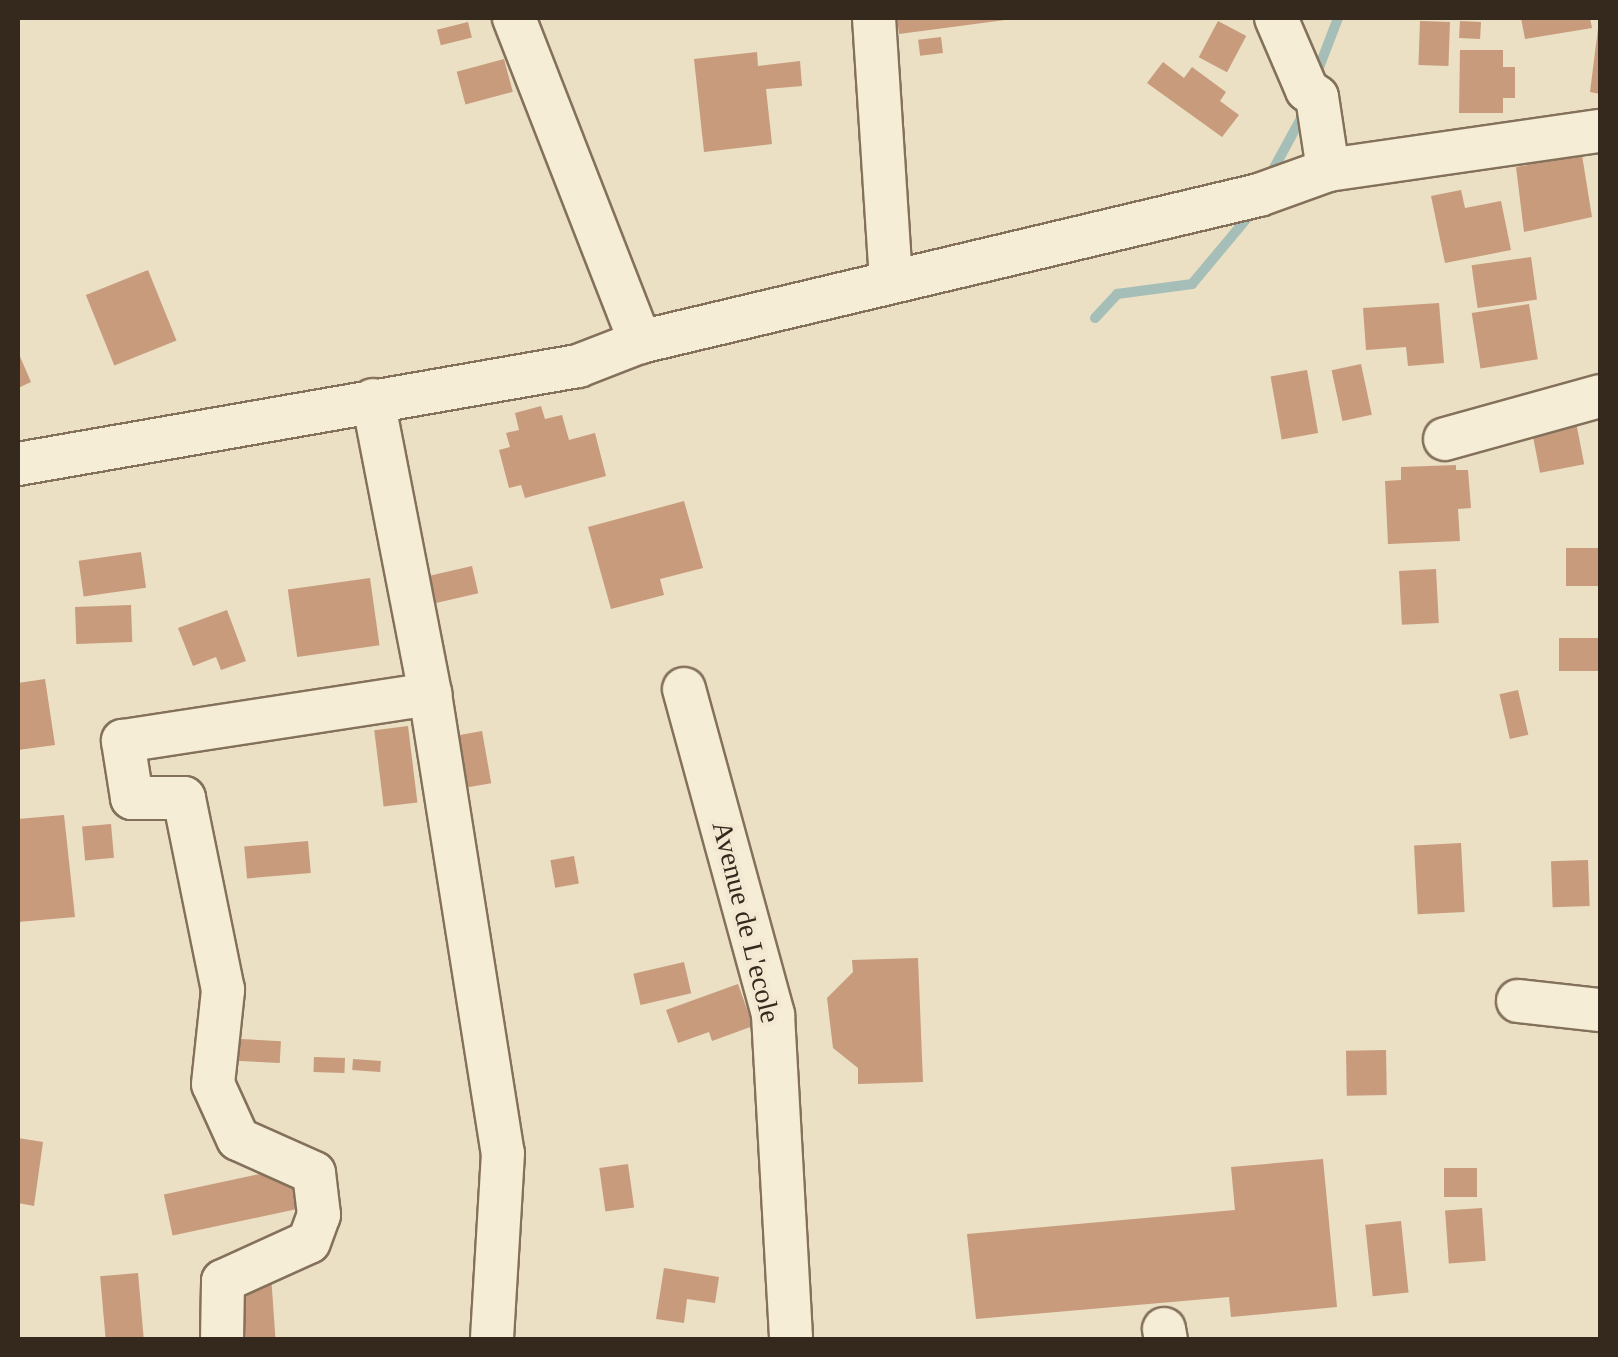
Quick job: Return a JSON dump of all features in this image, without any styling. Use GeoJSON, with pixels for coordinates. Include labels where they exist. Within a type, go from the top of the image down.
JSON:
{"type":"FeatureCollection","features":[{"type":"Feature","properties":{"kind":"street"},"geometry":{"type":"LineString","coordinates":[[514,18],[640,342]]}},
{"type":"Feature","properties":{"kind":"street"},"geometry":{"type":"LineString","coordinates":[[874,18],[891,280]]}},
{"type":"Feature","properties":{"kind":"street"},"geometry":{"type":"LineString","coordinates":[[1276,18],[1306,83],[1328,170]]}},
{"type":"Feature","properties":{"kind":"street"},"geometry":{"type":"LineString","coordinates":[[18,464],[578,366],[640,342],[1259,195],[1328,170],[1600,131]]}},
{"type":"Feature","properties":{"kind":"street"},"geometry":{"type":"LineString","coordinates":[[1444,440],[1600,396]]}},
{"type":"Feature","properties":{"kind":"street"},"geometry":{"type":"LineString","coordinates":[[373,400],[430,694],[503,1152],[492,1340]]}},
{"type":"Feature","properties":{"kind":"street","name":"Avenue de L'ecole"},"geometry":{"type":"LineString","coordinates":[[684,689],[773,1015],[791,1340]]}},
{"type":"Feature","properties":{"kind":"street"},"geometry":{"type":"LineString","coordinates":[[222,1340],[223,1282],[309,1242],[319,1215],[314,1172],[238,1140],[214,1084],[224,990],[184,798],[132,798],[122,742],[430,694]]}},
{"type":"Feature","properties":{"kind":"street"},"geometry":{"type":"LineString","coordinates":[[1518,1000],[1600,1010]]}},
{"type":"Feature","properties":{"kind":"building"},"geometry":{"type":"Polygon","coordinates":[[[897,18],[1005,18],[1005,20],[899,34],[897,18]]]}},
{"type":"Feature","properties":{"kind":"building"},"geometry":{"type":"Polygon","coordinates":[[[1521,18],[1590,18],[1592,28],[1525,39],[1521,18]]]}},
{"type":"Feature","properties":{"kind":"building"},"geometry":{"type":"Polygon","coordinates":[[[1218,21],[1246,36],[1227,72],[1199,57],[1218,21]]]}},
{"type":"Feature","properties":{"kind":"building"},"geometry":{"type":"Polygon","coordinates":[[[1420,21],[1450,22],[1448,66],[1418,65],[1420,21]]]}},
{"type":"Feature","properties":{"kind":"building"},"geometry":{"type":"Polygon","coordinates":[[[1460,21],[1481,22],[1480,39],[1459,38],[1460,21]]]}},
{"type":"Feature","properties":{"kind":"building"},"geometry":{"type":"Polygon","coordinates":[[[468,22],[472,38],[441,45],[437,30],[468,22]]]}},
{"type":"Feature","properties":{"kind":"building"},"geometry":{"type":"Polygon","coordinates":[[[1600,29],[1600,94],[1590,92],[1600,29]]]}},
{"type":"Feature","properties":{"kind":"building"},"geometry":{"type":"Polygon","coordinates":[[[941,37],[943,53],[920,56],[918,40],[941,37]]]}},
{"type":"Feature","properties":{"kind":"building"},"geometry":{"type":"Polygon","coordinates":[[[1460,50],[1503,50],[1503,67],[1515,67],[1515,98],[1503,98],[1503,113],[1459,113],[1460,50]]]}},
{"type":"Feature","properties":{"kind":"building"},"geometry":{"type":"Polygon","coordinates":[[[757,52],[758,66],[800,61],[802,86],[766,89],[772,144],[704,152],[694,59],[757,52]]]}},
{"type":"Feature","properties":{"kind":"building"},"geometry":{"type":"Polygon","coordinates":[[[504,59],[513,92],[465,105],[457,72],[504,59]]]}},
{"type":"Feature","properties":{"kind":"building"},"geometry":{"type":"Polygon","coordinates":[[[1163,62],[1184,78],[1192,67],[1226,92],[1220,101],[1239,115],[1222,137],[1147,83],[1163,62]]]}},
{"type":"Feature","properties":{"kind":"building"},"geometry":{"type":"Polygon","coordinates":[[[1581,149],[1592,217],[1524,232],[1516,167],[1528,165],[1527,157],[1581,149]]]}},
{"type":"Feature","properties":{"kind":"building"},"geometry":{"type":"Polygon","coordinates":[[[1461,190],[1465,208],[1501,201],[1511,250],[1445,263],[1431,196],[1461,190]]]}},
{"type":"Feature","properties":{"kind":"building"},"geometry":{"type":"Polygon","coordinates":[[[1531,257],[1537,300],[1478,308],[1472,265],[1531,257]]]}},
{"type":"Feature","properties":{"kind":"building"},"geometry":{"type":"Polygon","coordinates":[[[148,270],[176,340],[114,366],[86,295],[148,270]]]}},
{"type":"Feature","properties":{"kind":"building"},"geometry":{"type":"Polygon","coordinates":[[[1439,303],[1444,363],[1408,366],[1406,347],[1366,350],[1363,308],[1439,303]]]}},
{"type":"Feature","properties":{"kind":"building"},"geometry":{"type":"Polygon","coordinates":[[[1529,304],[1538,359],[1480,368],[1472,313],[1529,304]]]}},
{"type":"Feature","properties":{"kind":"building"},"geometry":{"type":"Polygon","coordinates":[[[18,352],[31,382],[18,388],[18,352]]]}},
{"type":"Feature","properties":{"kind":"building"},"geometry":{"type":"Polygon","coordinates":[[[1361,364],[1372,415],[1342,421],[1332,370],[1361,364]]]}},
{"type":"Feature","properties":{"kind":"building"},"geometry":{"type":"Polygon","coordinates":[[[1307,370],[1318,433],[1282,439],[1271,376],[1307,370]]]}},
{"type":"Feature","properties":{"kind":"building"},"geometry":{"type":"Polygon","coordinates":[[[541,406],[545,419],[562,415],[569,440],[595,433],[606,476],[525,498],[521,485],[509,488],[499,450],[510,447],[506,433],[519,430],[515,413],[541,406]]]}},
{"type":"Feature","properties":{"kind":"building"},"geometry":{"type":"Polygon","coordinates":[[[1576,422],[1584,464],[1540,473],[1532,431],[1576,422]]]}},
{"type":"Feature","properties":{"kind":"building"},"geometry":{"type":"Polygon","coordinates":[[[1456,465],[1456,470],[1468,470],[1471,508],[1458,509],[1460,541],[1388,544],[1385,481],[1401,480],[1401,467],[1456,465]]]}},
{"type":"Feature","properties":{"kind":"building"},"geometry":{"type":"Polygon","coordinates":[[[684,501],[703,568],[660,579],[664,595],[611,609],[588,527],[684,501]]]}},
{"type":"Feature","properties":{"kind":"building"},"geometry":{"type":"Polygon","coordinates":[[[1566,548],[1600,548],[1600,586],[1566,586],[1566,548]]]}},
{"type":"Feature","properties":{"kind":"building"},"geometry":{"type":"Polygon","coordinates":[[[141,552],[146,588],[84,596],[79,561],[141,552]]]}},
{"type":"Feature","properties":{"kind":"building"},"geometry":{"type":"Polygon","coordinates":[[[472,566],[478,593],[431,604],[424,577],[472,566]]]}},
{"type":"Feature","properties":{"kind":"building"},"geometry":{"type":"Polygon","coordinates":[[[1436,569],[1439,623],[1402,625],[1399,571],[1436,569]]]}},
{"type":"Feature","properties":{"kind":"building"},"geometry":{"type":"Polygon","coordinates":[[[370,578],[379,645],[297,657],[288,590],[370,578]]]}},
{"type":"Feature","properties":{"kind":"building"},"geometry":{"type":"Polygon","coordinates":[[[131,605],[132,642],[76,644],[75,607],[131,605]]]}},
{"type":"Feature","properties":{"kind":"building"},"geometry":{"type":"Polygon","coordinates":[[[227,610],[246,661],[221,670],[216,657],[193,666],[178,628],[227,610]]]}},
{"type":"Feature","properties":{"kind":"building"},"geometry":{"type":"Polygon","coordinates":[[[1559,638],[1600,638],[1600,671],[1559,671],[1559,638]]]}},
{"type":"Feature","properties":{"kind":"building"},"geometry":{"type":"Polygon","coordinates":[[[45,679],[55,745],[18,750],[18,683],[45,679]]]}},
{"type":"Feature","properties":{"kind":"building"},"geometry":{"type":"Polygon","coordinates":[[[1518,690],[1528,735],[1510,739],[1499,694],[1518,690]]]}},
{"type":"Feature","properties":{"kind":"building"},"geometry":{"type":"Polygon","coordinates":[[[408,726],[417,802],[384,807],[374,730],[408,726]]]}},
{"type":"Feature","properties":{"kind":"building"},"geometry":{"type":"Polygon","coordinates":[[[482,731],[491,783],[461,789],[451,736],[482,731]]]}},
{"type":"Feature","properties":{"kind":"building"},"geometry":{"type":"Polygon","coordinates":[[[64,815],[75,917],[18,922],[18,819],[64,815]]]}},
{"type":"Feature","properties":{"kind":"building"},"geometry":{"type":"Polygon","coordinates":[[[111,824],[114,858],[85,860],[82,827],[111,824]]]}},
{"type":"Feature","properties":{"kind":"building"},"geometry":{"type":"Polygon","coordinates":[[[308,841],[311,873],[247,878],[244,847],[308,841]]]}},
{"type":"Feature","properties":{"kind":"building"},"geometry":{"type":"Polygon","coordinates":[[[1461,843],[1465,912],[1418,914],[1414,845],[1461,843]]]}},
{"type":"Feature","properties":{"kind":"building"},"geometry":{"type":"Polygon","coordinates":[[[574,856],[579,884],[555,888],[550,860],[574,856]]]}},
{"type":"Feature","properties":{"kind":"building"},"geometry":{"type":"Polygon","coordinates":[[[1588,860],[1590,906],[1553,907],[1551,861],[1588,860]]]}},
{"type":"Feature","properties":{"kind":"building"},"geometry":{"type":"Polygon","coordinates":[[[918,958],[923,1082],[858,1084],[858,1068],[833,1048],[827,998],[853,972],[852,960],[918,958]]]}},
{"type":"Feature","properties":{"kind":"building"},"geometry":{"type":"Polygon","coordinates":[[[684,962],[691,993],[641,1005],[633,974],[684,962]]]}},
{"type":"Feature","properties":{"kind":"building"},"geometry":{"type":"Polygon","coordinates":[[[738,984],[753,1026],[712,1041],[709,1032],[678,1043],[666,1010],[738,984]]]}},
{"type":"Feature","properties":{"kind":"building"},"geometry":{"type":"Polygon","coordinates":[[[221,1038],[281,1041],[280,1063],[220,1060],[221,1038]]]}},
{"type":"Feature","properties":{"kind":"building"},"geometry":{"type":"Polygon","coordinates":[[[1386,1050],[1387,1095],[1347,1096],[1346,1051],[1386,1050]]]}},
{"type":"Feature","properties":{"kind":"building"},"geometry":{"type":"Polygon","coordinates":[[[314,1057],[345,1058],[344,1073],[313,1072],[314,1057]]]}},
{"type":"Feature","properties":{"kind":"building"},"geometry":{"type":"Polygon","coordinates":[[[353,1059],[381,1061],[380,1072],[352,1070],[353,1059]]]}},
{"type":"Feature","properties":{"kind":"building"},"geometry":{"type":"Polygon","coordinates":[[[18,1138],[43,1142],[34,1206],[18,1203],[18,1138]]]}},
{"type":"Feature","properties":{"kind":"building"},"geometry":{"type":"Polygon","coordinates":[[[1323,1159],[1337,1307],[1231,1317],[1229,1297],[976,1319],[967,1234],[1235,1210],[1231,1167],[1323,1159]]]}},
{"type":"Feature","properties":{"kind":"building"},"geometry":{"type":"Polygon","coordinates":[[[628,1164],[634,1208],[605,1212],[599,1168],[628,1164]]]}},
{"type":"Feature","properties":{"kind":"building"},"geometry":{"type":"Polygon","coordinates":[[[293,1167],[302,1208],[173,1236],[164,1194],[293,1167]]]}},
{"type":"Feature","properties":{"kind":"building"},"geometry":{"type":"Polygon","coordinates":[[[1444,1168],[1477,1168],[1477,1197],[1444,1197],[1444,1168]]]}},
{"type":"Feature","properties":{"kind":"building"},"geometry":{"type":"Polygon","coordinates":[[[1482,1208],[1486,1261],[1449,1263],[1445,1211],[1482,1208]]]}},
{"type":"Feature","properties":{"kind":"building"},"geometry":{"type":"Polygon","coordinates":[[[1401,1221],[1409,1293],[1373,1296],[1365,1225],[1401,1221]]]}},
{"type":"Feature","properties":{"kind":"building"},"geometry":{"type":"Polygon","coordinates":[[[664,1268],[719,1277],[715,1303],[687,1299],[684,1323],[656,1319],[664,1268]]]}},
{"type":"Feature","properties":{"kind":"building"},"geometry":{"type":"Polygon","coordinates":[[[138,1273],[144,1340],[106,1340],[100,1276],[138,1273]]]}},
{"type":"Feature","properties":{"kind":"building"},"geometry":{"type":"Polygon","coordinates":[[[271,1275],[276,1340],[245,1340],[241,1277],[271,1275]]]}},
{"type":"Feature","properties":{"kind":"waterway"},"geometry":{"type":"LineString","coordinates":[[1315,78],[1338,18]]}},
{"type":"Feature","properties":{"kind":"waterway"},"geometry":{"type":"LineString","coordinates":[[1269,177],[1304,113]]}},
{"type":"Feature","properties":{"kind":"waterway"},"geometry":{"type":"LineString","coordinates":[[1095,318],[1117,294],[1192,284],[1253,211]]}}]}
